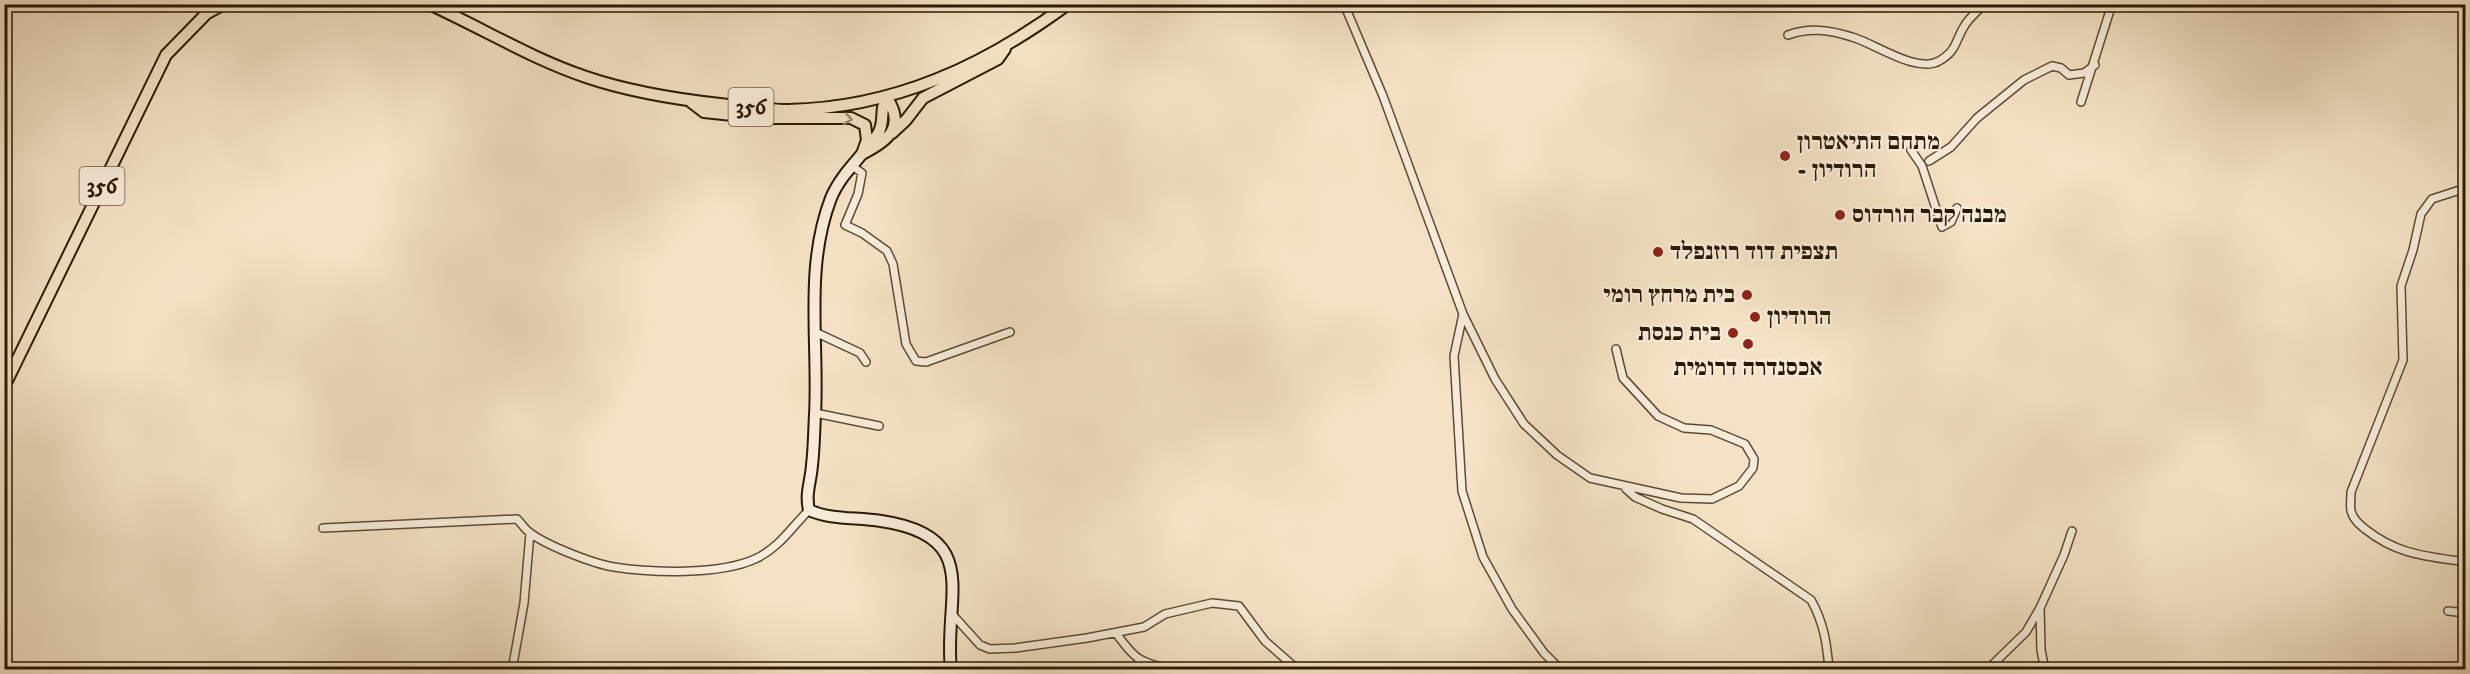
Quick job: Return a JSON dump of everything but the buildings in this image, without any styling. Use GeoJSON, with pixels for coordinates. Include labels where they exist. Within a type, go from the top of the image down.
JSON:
{"type":"FeatureCollection","features":[{"type":"Feature","properties":{"kind":"main road","name":"356"},"geometry":{"type":"LineString","coordinates":[[4,387],[166,55],[206,14],[224,4]]}},
{"type":"Feature","properties":{"kind":"main road","name":"356"},"geometry":{"type":"LineString","coordinates":[[429,4],[525,52],[584,76],[628,90],[688,100],[786,110],[835,106],[887,98],[934,81],[978,62],[1028,34],[1068,4]]}},
{"type":"Feature","properties":{"kind":"main road"},"geometry":{"type":"LineString","coordinates":[[862,154],[880,145],[906,120],[923,98],[998,59],[1008,45]]}},
{"type":"Feature","properties":{"kind":"main road"},"geometry":{"type":"LineString","coordinates":[[892,133],[895,120],[893,108],[887,98],[882,106],[882,124],[879,133],[831,197],[824,220],[813,290],[815,413],[812,468],[806,499],[809,510],[821,516],[852,517],[886,522],[935,539],[947,553],[952,574],[951,669]]}},
{"type":"Feature","properties":{"kind":"main road"},"geometry":{"type":"LineString","coordinates":[[688,100],[704,112],[750,117],[851,118],[865,125],[867,140],[862,154]]}},
{"type":"Feature","properties":{"kind":"street"},"geometry":{"type":"LineString","coordinates":[[1344,4],[1383,96],[1463,314],[1495,380],[1524,424],[1557,455],[1590,478],[1681,498],[1712,499],[1739,486],[1753,468],[1754,459],[1745,444],[1711,430],[1684,428],[1658,416],[1623,378],[1616,349]]}},
{"type":"Feature","properties":{"kind":"street"},"geometry":{"type":"LineString","coordinates":[[1788,34],[1809,30],[1837,33],[1864,41],[1918,64],[1934,63],[1947,56],[1958,44],[1965,26],[1984,4]]}},
{"type":"Feature","properties":{"kind":"street"},"geometry":{"type":"LineString","coordinates":[[2081,102],[2095,64],[2112,4]]}},
{"type":"Feature","properties":{"kind":"street"},"geometry":{"type":"LineString","coordinates":[[1929,161],[1951,147],[1977,118],[2024,80],[2052,66],[2061,68],[2068,75],[2084,73],[2095,64]]}},
{"type":"Feature","properties":{"kind":"street"},"geometry":{"type":"LineString","coordinates":[[1911,150],[1922,166],[1942,227],[1952,222],[1957,208]]}},
{"type":"Feature","properties":{"kind":"street"},"geometry":{"type":"LineString","coordinates":[[852,166],[862,173],[858,194],[845,225],[862,233],[887,251],[893,264],[906,344],[916,361],[926,362],[1010,332]]}},
{"type":"Feature","properties":{"kind":"street"},"geometry":{"type":"LineString","coordinates":[[2466,188],[2432,199],[2421,214],[2413,250],[2401,286],[2403,360],[2351,492],[2351,511],[2355,522],[2397,549],[2423,556],[2466,562]]}},
{"type":"Feature","properties":{"kind":"street"},"geometry":{"type":"LineString","coordinates":[[1463,314],[1454,356],[1459,458],[1464,501],[1483,557],[1512,609],[1544,653],[1561,669]]}},
{"type":"Feature","properties":{"kind":"street"},"geometry":{"type":"LineString","coordinates":[[815,332],[860,353],[866,363]]}},
{"type":"Feature","properties":{"kind":"street"},"geometry":{"type":"LineString","coordinates":[[815,413],[879,426]]}},
{"type":"Feature","properties":{"kind":"street"},"geometry":{"type":"LineString","coordinates":[[1624,487],[1635,497],[1662,510],[1693,519],[1811,600],[1821,619],[1826,638],[1829,669]]}},
{"type":"Feature","properties":{"kind":"street"},"geometry":{"type":"LineString","coordinates":[[323,528],[517,519],[530,533],[573,554],[613,567],[678,571],[737,567],[775,547],[809,510]]}},
{"type":"Feature","properties":{"kind":"street"},"geometry":{"type":"LineString","coordinates":[[1987,669],[2026,632],[2040,608],[2064,555],[2072,531]]}},
{"type":"Feature","properties":{"kind":"street"},"geometry":{"type":"LineString","coordinates":[[512,669],[524,603],[530,533]]}},
{"type":"Feature","properties":{"kind":"street"},"geometry":{"type":"LineString","coordinates":[[952,614],[980,645],[990,649],[1015,648],[1116,633],[1144,627],[1166,614],[1212,603],[1239,606],[1265,641],[1298,669]]}},
{"type":"Feature","properties":{"kind":"street"},"geometry":{"type":"LineString","coordinates":[[2040,608],[2041,650],[2045,669]]}},
{"type":"Feature","properties":{"kind":"street"},"geometry":{"type":"LineString","coordinates":[[2448,611],[2466,613]]}},
{"type":"Feature","properties":{"kind":"street"},"geometry":{"type":"LineString","coordinates":[[1116,633],[1130,654],[1139,661],[1171,669]]}},
{"type":"Feature","properties":{"kind":"street"},"geometry":{"type":"LineString","coordinates":[[1139,661],[1142,669]]}},
{"type":"Feature","properties":{"kind":"place","name":"מתחם התיאטרון - הרודיון"},"geometry":{"type":"Point","coordinates":[1785,156]}},
{"type":"Feature","properties":{"kind":"place","name":"מבנה קבר הורדוס"},"geometry":{"type":"Point","coordinates":[1840,215]}},
{"type":"Feature","properties":{"kind":"place","name":"תצפית דוד רוזנפלד"},"geometry":{"type":"Point","coordinates":[1658,252]}},
{"type":"Feature","properties":{"kind":"place","name":"בית מרחץ רומי"},"geometry":{"type":"Point","coordinates":[1747,295]}},
{"type":"Feature","properties":{"kind":"place","name":"הרודיון"},"geometry":{"type":"Point","coordinates":[1755,317]}},
{"type":"Feature","properties":{"kind":"place","name":"בית כנסת"},"geometry":{"type":"Point","coordinates":[1733,333]}},
{"type":"Feature","properties":{"kind":"place","name":"אכסנדרה דרומית"},"geometry":{"type":"Point","coordinates":[1748,344]}}]}
